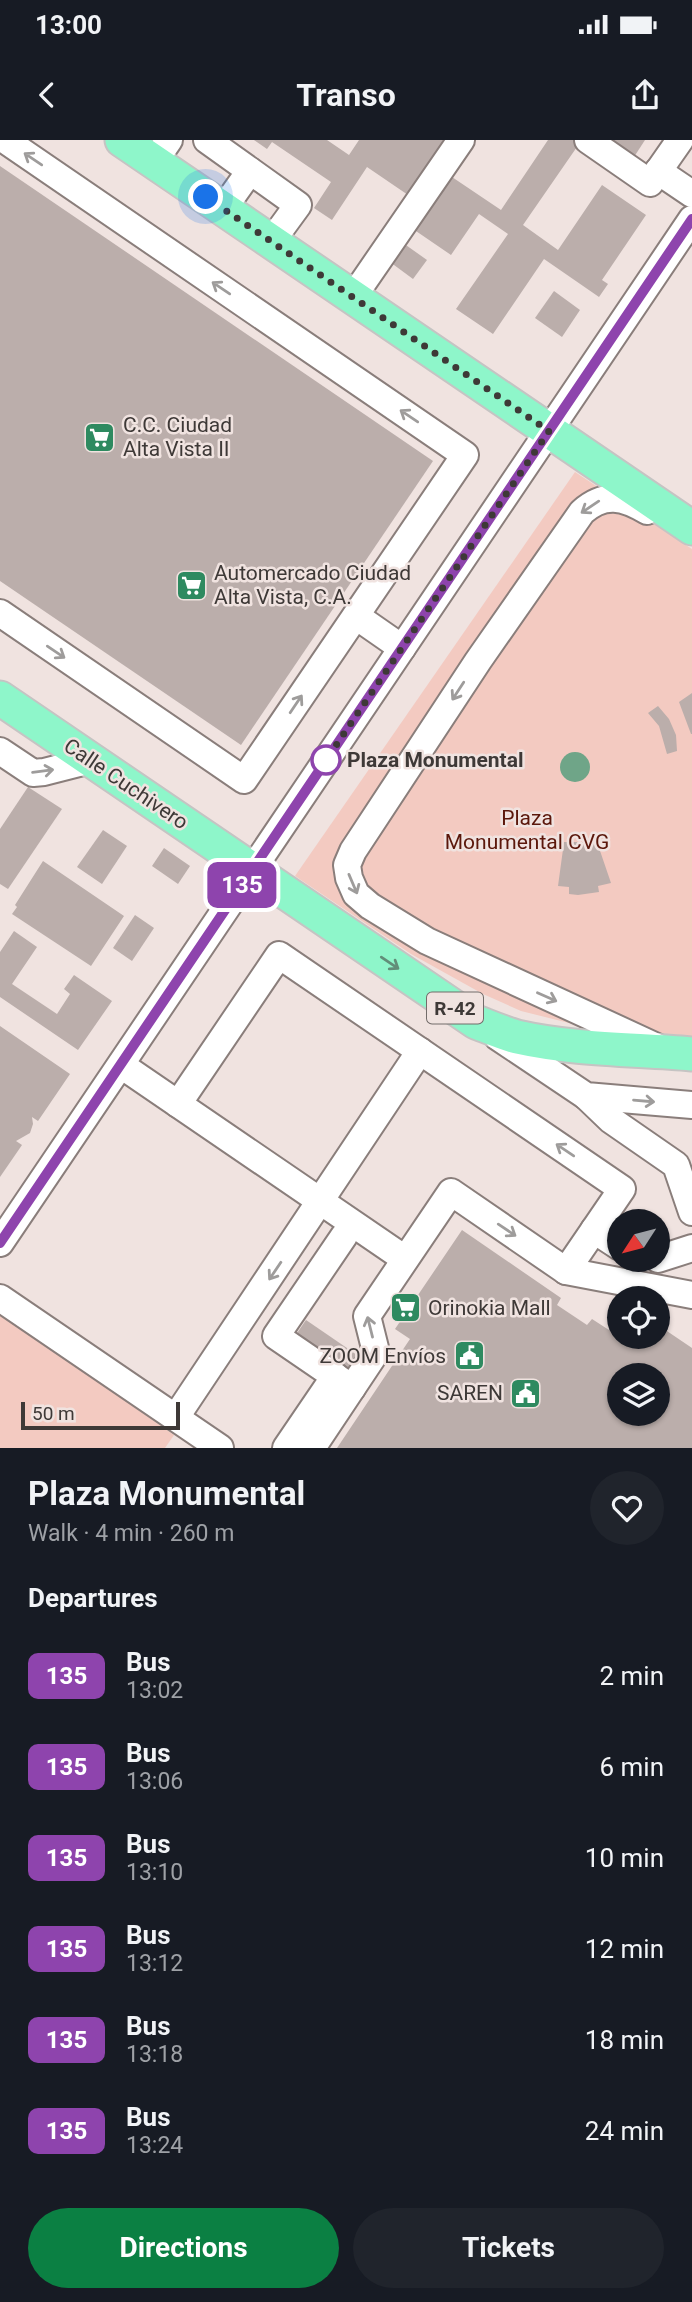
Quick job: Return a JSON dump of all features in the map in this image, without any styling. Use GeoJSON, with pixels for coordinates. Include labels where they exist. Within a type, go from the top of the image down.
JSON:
{"type":"FeatureCollection","features":[{"type":"Feature","properties":{"kind":"main road"},"geometry":{"type":"LineString","coordinates":[[122,140],[161,151],[223,209],[692,528]]}},
{"type":"Feature","properties":{"kind":"main road","name":"Calle Cuchivero"},"geometry":{"type":"LineString","coordinates":[[0,698],[252,870]]}},
{"type":"Feature","properties":{"kind":"main road","name":"R-42"},"geometry":{"type":"LineString","coordinates":[[252,870],[476,1022],[516,1036],[556,1044],[598,1049],[684,1052]]}},
{"type":"Feature","properties":{"kind":"street"},"geometry":{"type":"LineString","coordinates":[[0,613],[244,780],[264,731],[356,616],[428,489],[465,455],[5,140]]}},
{"type":"Feature","properties":{"kind":"street"},"geometry":{"type":"LineString","coordinates":[[207,140],[298,205],[271,242]]}},
{"type":"Feature","properties":{"kind":"street"},"geometry":{"type":"LineString","coordinates":[[353,297],[461,140]]}},
{"type":"Feature","properties":{"kind":"street"},"geometry":{"type":"LineString","coordinates":[[588,140],[650,183],[680,140]]}},
{"type":"Feature","properties":{"kind":"street"},"geometry":{"type":"LineString","coordinates":[[223,209],[250,171]]}},
{"type":"Feature","properties":{"kind":"street"},"geometry":{"type":"LineString","coordinates":[[658,172],[692,194]]}},
{"type":"Feature","properties":{"kind":"street"},"geometry":{"type":"LineString","coordinates":[[0,1243],[692,219]]}},
{"type":"Feature","properties":{"kind":"street"},"geometry":{"type":"LineString","coordinates":[[684,1052],[427,941],[370,906],[356,894],[347,865],[353,851],[478,661],[590,504],[618,497],[631,501],[692,542]]}},
{"type":"Feature","properties":{"kind":"street"},"geometry":{"type":"LineString","coordinates":[[356,616],[402,648]]}},
{"type":"Feature","properties":{"kind":"street"},"geometry":{"type":"LineString","coordinates":[[0,751],[33,773],[91,760]]}},
{"type":"Feature","properties":{"kind":"street"},"geometry":{"type":"LineString","coordinates":[[178,1104],[279,955],[622,1189],[566,1271]]}},
{"type":"Feature","properties":{"kind":"street"},"geometry":{"type":"LineString","coordinates":[[476,1022],[586,1096],[611,1120],[676,1165],[692,1212]]}},
{"type":"Feature","properties":{"kind":"street"},"geometry":{"type":"LineString","coordinates":[[176,1417],[420,1051]]}},
{"type":"Feature","properties":{"kind":"street"},"geometry":{"type":"LineString","coordinates":[[117,1072],[178,1104],[223,1144]]}},
{"type":"Feature","properties":{"kind":"street"},"geometry":{"type":"LineString","coordinates":[[117,1072],[401,1266]]}},
{"type":"Feature","properties":{"kind":"street"},"geometry":{"type":"LineString","coordinates":[[586,1096],[692,1105]]}},
{"type":"Feature","properties":{"kind":"street"},"geometry":{"type":"LineString","coordinates":[[286,1448],[344,1382],[376,1352],[367,1315],[451,1192],[566,1271],[692,1295]]}},
{"type":"Feature","properties":{"kind":"street"},"geometry":{"type":"LineString","coordinates":[[316,1208],[344,1236],[401,1266]]}},
{"type":"Feature","properties":{"kind":"street"},"geometry":{"type":"LineString","coordinates":[[594,1230],[607,1238]]}},
{"type":"Feature","properties":{"kind":"street"},"geometry":{"type":"LineString","coordinates":[[344,1236],[276,1336],[344,1382]]}},
{"type":"Feature","properties":{"kind":"street"},"geometry":{"type":"LineString","coordinates":[[670,1256],[692,1248]]}},
{"type":"Feature","properties":{"kind":"street"},"geometry":{"type":"LineString","coordinates":[[0,1298],[220,1448]]}},
{"type":"Feature","properties":{"kind":"street"},"geometry":{"type":"LineString","coordinates":[[312,1448],[344,1382]]}},
{"type":"Feature","properties":{"kind":"green space","name":"Plaza Monumental CVG"},"geometry":{"type":"Polygon","coordinates":[[[575,472],[692,549],[692,1042],[597,1030],[521,1011],[483,994],[411,954],[295,876],[575,472]]]}},
{"type":"Feature","properties":{"kind":"green space"},"geometry":{"type":"Polygon","coordinates":[[[0,1313],[174,1435],[165,1448],[0,1448],[0,1313]]]}},
{"type":"Feature","properties":{"kind":"shaded area"},"geometry":{"type":"Polygon","coordinates":[[[575,752],[586,756],[590,767],[586,778],[575,782],[564,778],[560,767],[564,756],[575,752]]]}},
{"type":"Feature","properties":{"kind":"building"},"geometry":{"type":"Polygon","coordinates":[[[254,140],[327,140],[349,155],[359,140],[450,140],[411,197],[367,167],[332,220],[314,208],[331,182],[272,142],[267,149],[254,140]]]}},
{"type":"Feature","properties":{"kind":"building"},"geometry":{"type":"Polygon","coordinates":[[[548,140],[574,140],[579,144],[523,225],[558,250],[602,185],[646,215],[602,280],[608,284],[599,297],[544,259],[493,334],[456,309],[508,234],[479,214],[451,255],[413,229],[449,175],[501,210],[548,140]]]}},
{"type":"Feature","properties":{"kind":"building"},"geometry":{"type":"Polygon","coordinates":[[[609,140],[645,140],[634,157],[609,140]]]}},
{"type":"Feature","properties":{"kind":"building"},"geometry":{"type":"Polygon","coordinates":[[[0,166],[433,461],[241,745],[0,581],[0,166]]]}},
{"type":"Feature","properties":{"kind":"building"},"geometry":{"type":"Polygon","coordinates":[[[403,243],[427,260],[413,279],[390,262],[403,243]]]}},
{"type":"Feature","properties":{"kind":"building"},"geometry":{"type":"Polygon","coordinates":[[[554,291],[580,310],[562,337],[535,318],[554,291]]]}},
{"type":"Feature","properties":{"kind":"building"},"geometry":{"type":"Polygon","coordinates":[[[692,693],[692,734],[691,734],[679,702],[692,693]]]}},
{"type":"Feature","properties":{"kind":"building"},"geometry":{"type":"Polygon","coordinates":[[[658,706],[669,719],[676,735],[677,751],[667,754],[659,726],[648,713],[658,706]]]}},
{"type":"Feature","properties":{"kind":"building"},"geometry":{"type":"Polygon","coordinates":[[[28,787],[62,809],[8,889],[0,884],[0,829],[28,787]]]}},
{"type":"Feature","properties":{"kind":"building"},"geometry":{"type":"Polygon","coordinates":[[[103,830],[127,846],[102,884],[77,867],[103,830]]]}},
{"type":"Feature","properties":{"kind":"building"},"geometry":{"type":"Polygon","coordinates":[[[564,842],[597,842],[611,883],[598,886],[599,892],[578,895],[569,894],[569,887],[558,886],[564,842]]]}},
{"type":"Feature","properties":{"kind":"building"},"geometry":{"type":"Polygon","coordinates":[[[164,848],[190,866],[178,884],[152,866],[164,848]]]}},
{"type":"Feature","properties":{"kind":"building"},"geometry":{"type":"Polygon","coordinates":[[[43,861],[124,916],[91,966],[12,914],[43,861]]]}},
{"type":"Feature","properties":{"kind":"building"},"geometry":{"type":"Polygon","coordinates":[[[135,915],[154,928],[132,961],[113,948],[135,915]]]}},
{"type":"Feature","properties":{"kind":"building"},"geometry":{"type":"Polygon","coordinates":[[[14,931],[37,947],[12,984],[57,1014],[70,994],[64,989],[74,975],[112,1001],[78,1050],[0,997],[0,952],[14,931]]]}},
{"type":"Feature","properties":{"kind":"building"},"geometry":{"type":"Polygon","coordinates":[[[0,1026],[70,1074],[38,1121],[32,1117],[30,1133],[16,1141],[22,1145],[0,1177],[0,1026]]]}},
{"type":"Feature","properties":{"kind":"building"},"geometry":{"type":"Polygon","coordinates":[[[462,1230],[561,1298],[557,1305],[587,1325],[592,1319],[607,1329],[607,1349],[670,1349],[670,1333],[692,1348],[692,1448],[337,1448],[410,1339],[395,1329],[462,1230]]]}},
{"type":"Feature","properties":{"kind":"building"},"geometry":{"type":"Polygon","coordinates":[[[306,1320],[363,1359],[352,1375],[295,1336],[306,1320]]]}},
{"type":"Feature","properties":{"kind":"bus line","name":"135"},"geometry":{"type":"LineString","coordinates":[[0,1243],[692,219]]}},
{"type":"Feature","properties":{"kind":"place","name":"C.C. Ciudad Alta Vista II"},"geometry":{"type":"Point","coordinates":[100,437]}},
{"type":"Feature","properties":{"kind":"place","name":"Automercado Ciudad Alta Vista, C.A."},"geometry":{"type":"Point","coordinates":[191,585]}},
{"type":"Feature","properties":{"kind":"place","name":"Plaza Monumental"},"geometry":{"type":"Point","coordinates":[326,760]}},
{"type":"Feature","properties":{"kind":"place","name":"Orinokia Mall"},"geometry":{"type":"Point","coordinates":[405,1308]}},
{"type":"Feature","properties":{"kind":"place","name":"ZOOM Envíos"},"geometry":{"type":"Point","coordinates":[469,1356]}},
{"type":"Feature","properties":{"kind":"place","name":"SAREN"},"geometry":{"type":"Point","coordinates":[526,1393]}},
{"type":"Feature","properties":{"kind":"route"},"geometry":{"type":"LineString","coordinates":[[206,197],[549,431],[326,760]]}}]}
